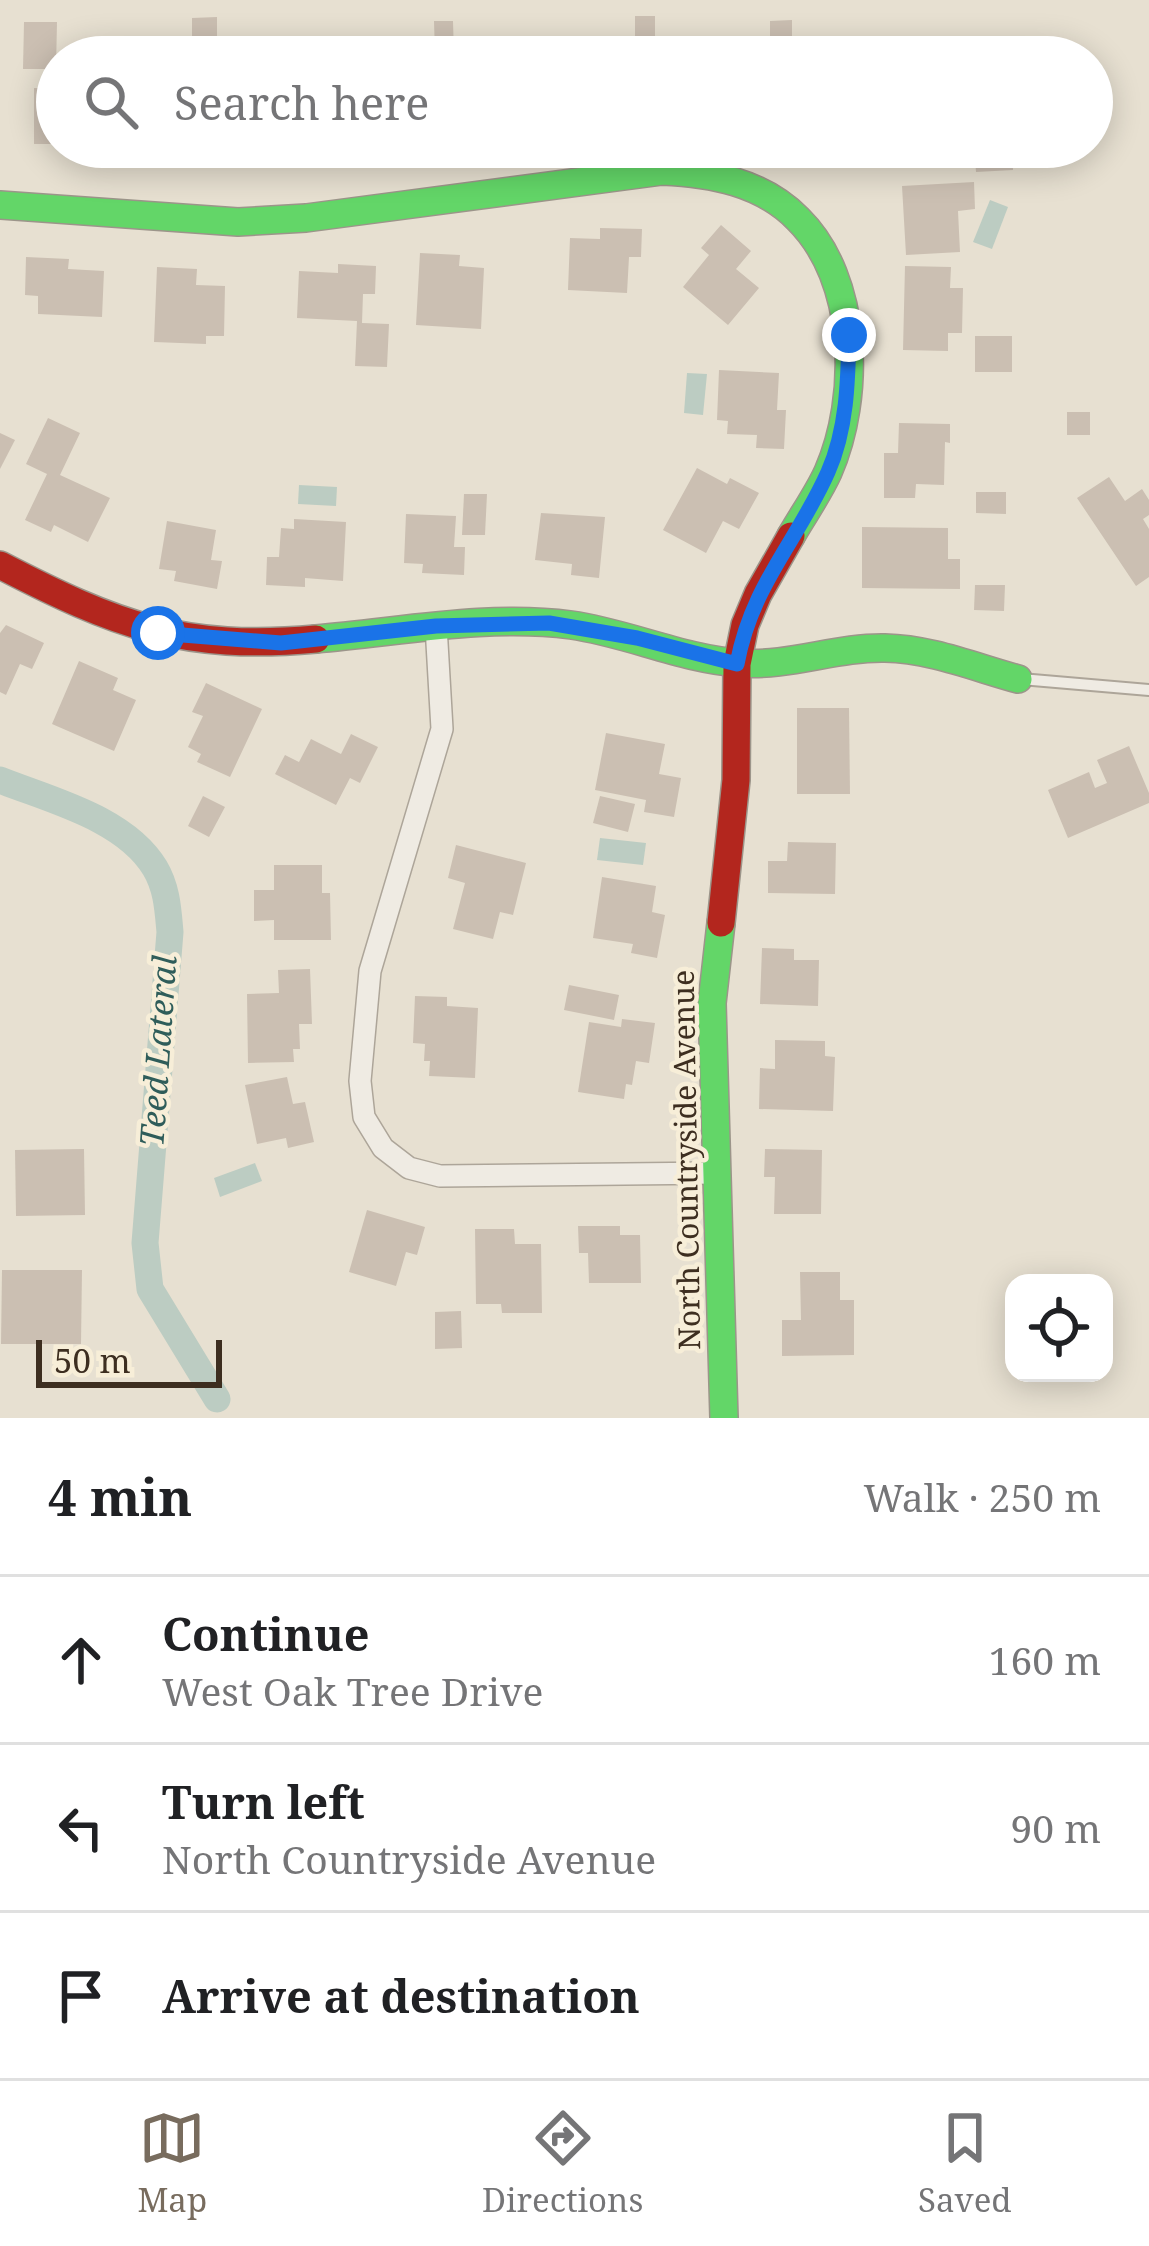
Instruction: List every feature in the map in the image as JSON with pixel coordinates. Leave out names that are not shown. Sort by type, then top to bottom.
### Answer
[{"type":"street","name":"North Countryside Avenue","points":[[0,206],[238,222],[306,218],[662,171],[708,173],[756,190],[799,219],[837,278],[849,335],[847,404],[829,470],[758,594],[737,664],[736,780],[712,1003],[724,1418]]},
{"type":"street","points":[[0,565],[89,612],[158,633],[281,643],[436,626],[549,623],[637,638],[737,664],[884,648],[946,655],[1018,680]]},
{"type":"street","points":[[436,626],[442,729],[370,971],[360,1081],[364,1117],[383,1148],[409,1168],[440,1176],[718,1173]]},
{"type":"lane","points":[[1018,680],[1149,690]]},
{"type":"shaded area","points":[[990,200],[1008,207],[992,249],[973,242]]},
{"type":"shaded area","points":[[687,373],[707,374],[703,415],[684,413]]},
{"type":"shaded area","points":[[299,485],[337,487],[336,506],[298,504]]},
{"type":"shaded area","points":[[600,838],[646,843],[643,865],[597,860]]},
{"type":"shaded area","points":[[255,1163],[262,1181],[220,1197],[214,1178]]},
{"type":"building","points":[[635,16],[655,16],[655,36],[635,36]]},
{"type":"building","points":[[217,17],[217,36],[192,36],[192,18]]},
{"type":"building","points":[[792,20],[792,36],[770,36],[770,21]]},
{"type":"building","points":[[434,21],[453,21],[453,36],[434,36]]},
{"type":"building","points":[[24,22],[57,22],[57,36],[36,36],[36,69],[23,69]]},
{"type":"building","points":[[34,88],[36,144],[34,144]]},
{"type":"building","points":[[976,168],[1013,168],[1013,170],[976,172]]},
{"type":"building","points":[[974,182],[975,209],[958,211],[960,252],[906,255],[902,186]]},
{"type":"building","points":[[721,225],[751,251],[736,269],[759,288],[728,325],[683,287],[709,255],[701,248]]},
{"type":"building","points":[[600,228],[642,229],[641,257],[629,257],[627,293],[568,290],[570,238],[600,239]]},
{"type":"building","points":[[420,253],[460,255],[459,266],[484,268],[481,329],[416,325]]},
{"type":"building","points":[[26,257],[69,259],[68,269],[104,271],[102,317],[38,314],[38,296],[25,295]]},
{"type":"building","points":[[338,264],[376,266],[375,294],[363,294],[362,323],[389,324],[387,367],[355,366],[357,321],[297,318],[299,271],[338,273]]},
{"type":"building","points":[[905,266],[951,267],[950,288],[963,288],[962,333],[948,333],[948,351],[903,350]]},
{"type":"building","points":[[157,267],[197,269],[196,285],[225,286],[224,336],[206,336],[206,344],[154,342]]},
{"type":"building","points":[[975,336],[1012,336],[1012,372],[975,372]]},
{"type":"building","points":[[719,370],[779,373],[777,410],[786,410],[784,449],[756,448],[757,435],[727,434],[728,421],[717,420]]},
{"type":"building","points":[[1067,412],[1090,412],[1090,435],[1067,435]]},
{"type":"building","points":[[48,418],[80,433],[60,475],[110,498],[88,542],[54,525],[51,532],[25,520],[47,474],[26,464]]},
{"type":"building","points":[[899,423],[950,424],[944,485],[916,484],[915,498],[884,498],[884,453],[898,453]]},
{"type":"building","points":[[0,433],[15,440],[0,469]]},
{"type":"building","points":[[697,468],[727,484],[730,478],[759,493],[739,529],[723,521],[706,553],[663,530]]},
{"type":"building","points":[[1109,477],[1125,501],[1142,489],[1149,500],[1149,515],[1143,519],[1149,529],[1149,577],[1136,586],[1077,498]]},
{"type":"building","points":[[976,492],[1006,492],[1006,514],[976,513]]},
{"type":"building","points":[[464,494],[487,494],[485,535],[462,535]]},
{"type":"building","points":[[541,513],[605,517],[599,578],[571,575],[572,564],[535,560]]},
{"type":"building","points":[[406,514],[456,516],[454,547],[465,547],[464,575],[422,573],[423,564],[404,563]]},
{"type":"building","points":[[294,519],[346,522],[343,581],[305,578],[305,587],[266,585],[267,557],[279,557],[281,528],[294,529]]},
{"type":"building","points":[[167,521],[216,530],[211,560],[222,561],[217,589],[174,581],[176,571],[159,569]]},
{"type":"building","points":[[862,527],[948,528],[948,559],[960,559],[960,589],[862,588]]},
{"type":"building","points":[[975,585],[1005,585],[1004,611],[974,610]]},
{"type":"building","points":[[6,625],[44,643],[32,669],[20,664],[6,695],[0,692],[0,633]]},
{"type":"building","points":[[79,661],[118,678],[113,690],[136,700],[114,751],[52,724]]},
{"type":"building","points":[[206,683],[262,709],[230,777],[197,762],[201,754],[188,747],[203,716],[192,712]]},
{"type":"building","points":[[797,708],[849,708],[850,794],[797,794]]},
{"type":"building","points":[[606,733],[665,744],[659,774],[681,778],[674,817],[644,812],[646,800],[595,790]]},
{"type":"building","points":[[351,734],[378,747],[360,783],[350,778],[336,805],[275,774],[285,755],[299,762],[311,739],[341,754]]},
{"type":"building","points":[[1129,746],[1149,803],[1068,838],[1048,790],[1089,772],[1095,788],[1107,783],[1097,760]]},
{"type":"building","points":[[203,796],[225,807],[209,837],[188,826]]},
{"type":"building","points":[[600,796],[635,804],[628,832],[593,823]]},
{"type":"building","points":[[788,842],[836,843],[835,894],[768,893],[768,861],[787,861]]},
{"type":"building","points":[[456,845],[526,863],[513,915],[500,912],[493,939],[453,929],[465,883],[448,878]]},
{"type":"building","points":[[274,865],[322,865],[322,893],[330,893],[331,940],[274,940],[274,920],[254,921],[254,890],[274,890]]},
{"type":"building","points":[[602,877],[656,886],[652,912],[665,915],[657,958],[631,953],[633,944],[593,938]]},
{"type":"building","points":[[762,948],[794,949],[794,960],[819,960],[818,1006],[760,1004]]},
{"type":"building","points":[[310,969],[312,1024],[299,1024],[300,1049],[293,1049],[294,1062],[248,1063],[247,994],[279,993],[278,970]]},
{"type":"building","points":[[569,985],[619,995],[614,1020],[564,1010]]},
{"type":"building","points":[[415,996],[447,997],[447,1006],[478,1008],[475,1078],[429,1076],[425,1044],[413,1043]]},
{"type":"building","points":[[622,1019],[655,1023],[649,1063],[636,1061],[624,1099],[578,1092],[589,1022],[621,1027]]},
{"type":"building","points":[[775,1040],[825,1041],[825,1056],[835,1057],[833,1111],[759,1109],[760,1068],[775,1069]]},
{"type":"building","points":[[287,1077],[293,1104],[305,1102],[314,1142],[288,1148],[286,1138],[257,1144],[245,1085]]},
{"type":"building","points":[[84,1149],[85,1215],[16,1216],[15,1150]]},
{"type":"building","points":[[765,1149],[822,1150],[821,1214],[774,1214],[775,1177],[764,1177]]},
{"type":"building","points":[[367,1210],[425,1227],[417,1255],[406,1252],[396,1286],[349,1272]]},
{"type":"building","points":[[578,1226],[620,1226],[620,1235],[640,1235],[641,1283],[589,1283],[588,1253],[579,1253]]},
{"type":"building","points":[[475,1229],[514,1229],[515,1244],[541,1244],[542,1313],[502,1313],[501,1304],[476,1304]]},
{"type":"building","points":[[2,1270],[82,1270],[81,1344],[1,1344]]},
{"type":"building","points":[[800,1272],[840,1272],[840,1300],[854,1300],[854,1355],[782,1356],[782,1320],[801,1320]]},
{"type":"building","points":[[461,1311],[462,1348],[435,1349],[435,1312]]},
{"type":"waterway","name":"Teed Lateral","points":[[0,780],[106,823],[142,851],[162,883],[170,932],[145,1243],[150,1289],[217,1399]]},
{"type":"traffic: fast","points":[[0,205],[238,222],[306,218],[662,171],[717,177],[752,188],[784,206],[818,244],[833,273],[848,340],[849,375],[839,442],[824,480],[791,536]]},
{"type":"traffic: fast","points":[[316,639],[476,623],[539,622],[592,629],[718,661],[776,662],[849,650],[902,649],[1018,679]]},
{"type":"traffic: fast","points":[[721,923],[712,1003],[724,1418]]},
{"type":"traffic: jam","points":[[721,923],[736,780],[737,664],[758,594],[791,536]]},
{"type":"traffic: jam","points":[[0,565],[80,604],[152,629],[227,641],[316,639]]},
{"type":"route","points":[[158,633],[281,643],[436,626],[549,623],[637,638],[737,664],[758,594],[829,470],[847,404],[849,335]]}]
